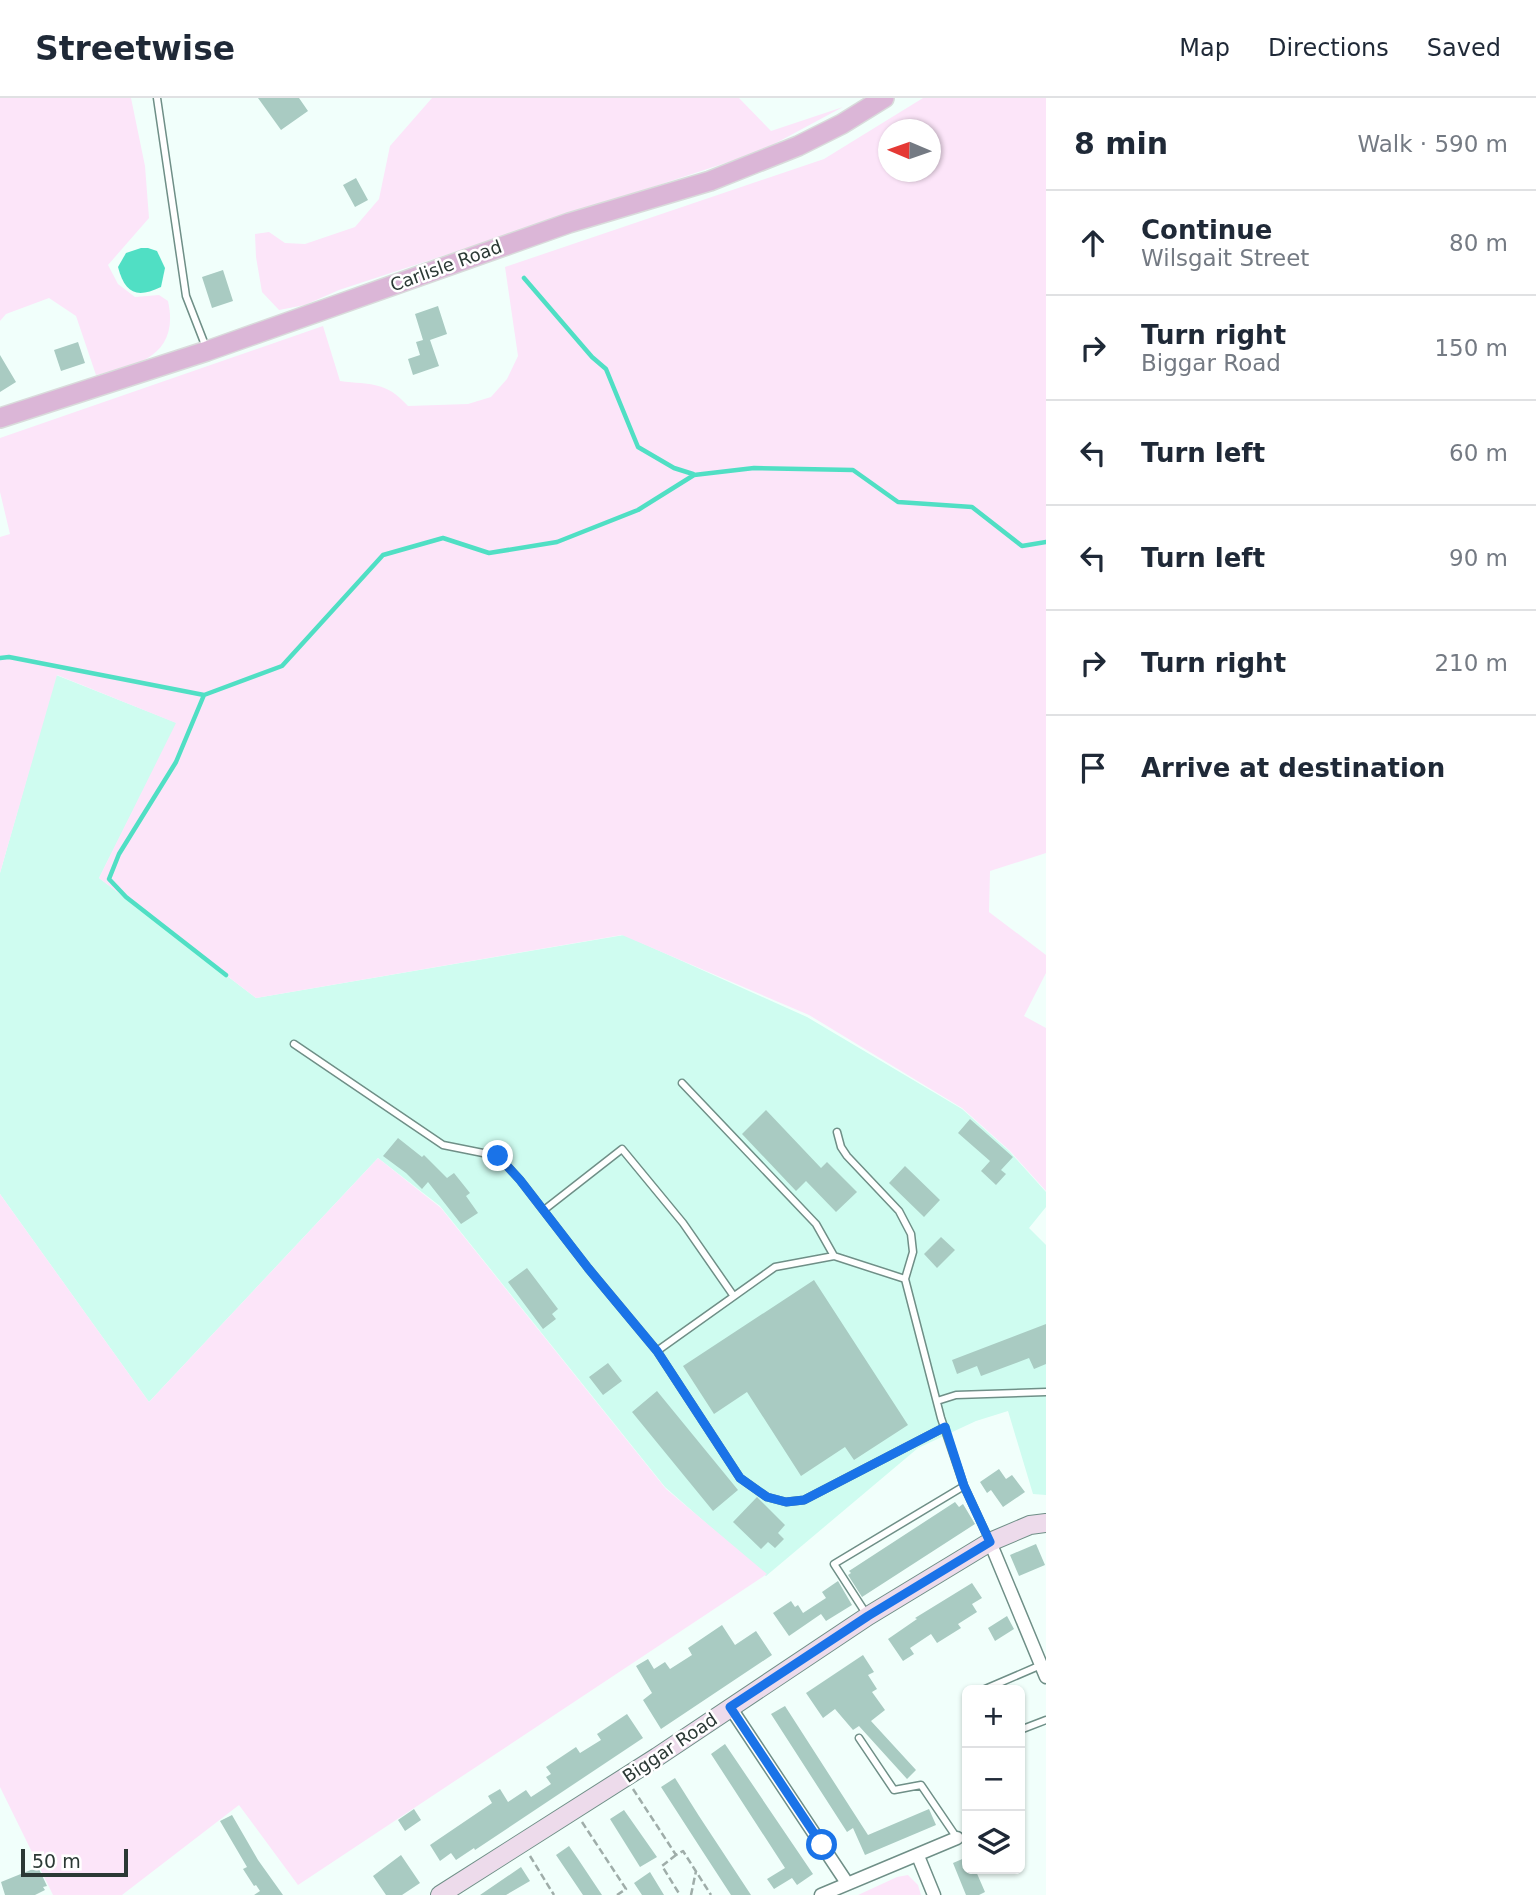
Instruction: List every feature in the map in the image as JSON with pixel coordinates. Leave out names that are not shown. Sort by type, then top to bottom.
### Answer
[{"type":"main road","name":"Carlisle Road","points":[[0,418],[207,352],[569,222],[710,181],[799,146],[884,98]]},
{"type":"street","name":"Biggar Road","points":[[440,1895],[626,1778],[868,1616],[990,1542],[1030,1525],[1046,1523]]},
{"type":"street","points":[[990,1542],[1043,1671]]},
{"type":"street","points":[[730,1707],[848,1883]]},
{"type":"street","points":[[821,1895],[957,1838]]},
{"type":"street","points":[[918,1856],[934,1895]]},
{"type":"lane","points":[[157,98],[186,296],[207,352]]},
{"type":"lane","points":[[294,1044],[443,1145],[498,1156],[657,1351],[740,1478],[767,1497],[786,1502],[804,1500],[945,1427]]},
{"type":"lane","points":[[682,1083],[816,1224],[834,1256]]},
{"type":"lane","points":[[837,1132],[847,1156],[899,1211],[911,1234],[913,1252],[905,1279],[937,1401],[964,1486],[990,1542]]},
{"type":"lane","points":[[544,1210],[622,1149],[683,1223],[733,1295]]},
{"type":"lane","points":[[657,1351],[775,1267],[834,1256],[905,1279]]},
{"type":"lane","points":[[937,1401],[956,1395],[1046,1392]]},
{"type":"lane","points":[[868,1616],[834,1564],[964,1486]]},
{"type":"lane","points":[[999,1685],[1043,1671]]},
{"type":"lane","points":[[1025,1728],[1046,1720]]},
{"type":"lane","points":[[859,1738],[894,1790],[921,1785],[957,1838]]},
{"type":"path","points":[[626,1778],[676,1855]]},
{"type":"path","points":[[575,1811],[626,1889],[617,1895]]},
{"type":"path","points":[[522,1844],[554,1895]]},
{"type":"path","points":[[680,1895],[662,1866],[683,1852],[711,1895]]},
{"type":"path","points":[[691,1895],[696,1871]]},
{"type":"shaded area","points":[[0,98],[131,98],[145,166],[149,218],[108,265],[118,284],[135,297],[159,295],[168,301],[170,319],[168,334],[162,346],[140,362],[96,375],[76,316],[49,298],[6,314],[0,321]]},
{"type":"shaded area","points":[[432,98],[739,98],[771,131],[843,107],[759,152],[339,290],[305,305],[279,310],[262,292],[255,234],[269,232],[285,243],[305,244],[355,227],[379,199],[390,146]]},
{"type":"shaded area","points":[[923,98],[1046,98],[1046,853],[990,871],[989,912],[1046,955],[1046,973],[1024,1016],[1046,1028],[1046,1191],[1010,1151],[962,1108],[809,1015],[622,935],[256,998],[99,878],[176,723],[57,675],[0,873],[0,537],[10,534],[0,492],[0,438],[323,326],[340,381],[385,388],[408,406],[468,404],[491,397],[507,379],[518,356],[505,267],[824,159],[878,126],[878,182],[941,182],[941,119],[889,119]]},
{"type":"shaded area","points":[[141,248],[157,251],[165,268],[161,287],[145,293],[128,288],[118,267],[126,253]]},
{"type":"shaded area","points":[[56,675],[177,723],[99,878],[256,998],[624,935],[807,1017],[962,1109],[1009,1151],[1046,1192],[1046,1207],[1029,1228],[1046,1245],[1046,1495],[1033,1494],[1008,1411],[976,1421],[918,1448],[766,1576],[665,1487],[440,1206],[378,1158],[149,1402],[0,1194],[0,873]]},
{"type":"shaded area","points":[[378,1158],[441,1208],[666,1489],[767,1574],[298,1885],[239,1805],[122,1895],[53,1895],[0,1787],[0,1194],[149,1402]]},
{"type":"shaded area","points":[[908,1875],[918,1885],[921,1895],[858,1895],[897,1877]]},
{"type":"building","points":[[258,98],[299,98],[308,111],[281,130]]},
{"type":"building","points":[[356,178],[368,200],[355,207],[343,185]]},
{"type":"building","points":[[223,270],[233,301],[212,308],[202,277]]},
{"type":"building","points":[[438,306],[447,334],[430,340],[439,366],[413,375],[408,359],[420,355],[416,342],[423,340],[415,314]]},
{"type":"building","points":[[78,342],[85,363],[61,371],[54,350]]},
{"type":"building","points":[[0,355],[16,382],[0,392]]},
{"type":"building","points":[[766,1110],[821,1168],[827,1162],[857,1192],[836,1212],[806,1181],[796,1191],[742,1134]]},
{"type":"building","points":[[970,1119],[1013,1157],[1001,1170],[1006,1174],[996,1185],[981,1171],[990,1161],[958,1133]]},
{"type":"building","points":[[398,1138],[422,1157],[424,1155],[447,1178],[454,1173],[470,1193],[466,1196],[478,1213],[461,1224],[428,1182],[422,1189],[383,1156]]},
{"type":"building","points":[[905,1166],[940,1200],[924,1217],[889,1183]]},
{"type":"building","points":[[941,1237],[955,1250],[937,1268],[924,1254]]},
{"type":"building","points":[[527,1268],[558,1309],[552,1314],[556,1319],[543,1329],[508,1282]]},
{"type":"building","points":[[814,1280],[908,1425],[854,1460],[845,1447],[801,1476],[747,1392],[714,1414],[683,1366]]},
{"type":"building","points":[[1046,1324],[1046,1364],[1034,1369],[1029,1358],[981,1376],[977,1366],[957,1374],[952,1360]]},
{"type":"building","points":[[608,1363],[622,1381],[603,1395],[589,1377]]},
{"type":"building","points":[[657,1391],[738,1490],[713,1511],[632,1412]]},
{"type":"building","points":[[999,1469],[1006,1479],[1012,1475],[1025,1492],[1003,1507],[991,1490],[987,1493],[980,1482]]},
{"type":"building","points":[[757,1497],[785,1525],[778,1533],[784,1539],[775,1548],[768,1542],[761,1549],[733,1522]]},
{"type":"building","points":[[955,1502],[959,1507],[963,1504],[975,1524],[862,1597],[848,1575],[851,1573],[849,1571]]},
{"type":"building","points":[[1036,1544],[1045,1565],[1019,1576],[1010,1555]]},
{"type":"building","points":[[838,1581],[852,1605],[826,1621],[821,1614],[789,1636],[773,1613],[791,1601],[795,1607],[798,1605],[803,1613],[826,1598],[822,1592]]},
{"type":"building","points":[[972,1583],[982,1598],[972,1604],[977,1612],[958,1624],[961,1628],[937,1643],[931,1634],[910,1648],[914,1654],[903,1661],[888,1639],[917,1619],[915,1618]]},
{"type":"building","points":[[1007,1616],[1014,1629],[995,1641],[988,1628]]},
{"type":"building","points":[[722,1625],[735,1645],[756,1631],[772,1655],[661,1729],[643,1700],[652,1693],[636,1666],[648,1659],[654,1669],[665,1662],[670,1669],[692,1655],[688,1648]]},
{"type":"building","points":[[863,1655],[874,1672],[868,1675],[877,1689],[872,1692],[885,1710],[871,1721],[916,1770],[907,1779],[859,1726],[853,1730],[835,1709],[823,1718],[806,1693]]},
{"type":"building","points":[[785,1706],[868,1835],[929,1809],[936,1825],[865,1855],[853,1828],[847,1832],[771,1714]]},
{"type":"building","points":[[627,1714],[643,1738],[475,1850],[474,1848],[456,1860],[451,1853],[440,1861],[430,1845],[492,1803],[488,1796],[500,1789],[508,1802],[526,1790],[531,1797],[551,1784],[546,1777],[551,1774],[546,1767],[576,1747],[580,1753],[601,1740],[597,1734]]},
{"type":"building","points":[[725,1744],[813,1874],[797,1885],[792,1878],[774,1889],[767,1879],[785,1868],[711,1754]]},
{"type":"building","points":[[675,1778],[751,1895],[731,1895],[703,1852],[661,1787]]},
{"type":"building","points":[[414,1809],[421,1820],[405,1831],[398,1820]]},
{"type":"building","points":[[624,1810],[657,1857],[640,1867],[610,1819]]},
{"type":"building","points":[[232,1815],[258,1860],[283,1895],[254,1895],[260,1891],[243,1869],[247,1867],[220,1821]]},
{"type":"building","points":[[569,1846],[602,1895],[583,1895],[556,1855]]},
{"type":"building","points":[[401,1855],[420,1883],[402,1895],[386,1895],[373,1876]]},
{"type":"building","points":[[962,1859],[962,1874],[977,1874],[985,1892],[966,1895],[953,1863]]},
{"type":"building","points":[[38,1867],[47,1886],[43,1887],[45,1890],[35,1895],[5,1895],[1,1882]]},
{"type":"building","points":[[521,1867],[530,1881],[506,1895],[480,1895]]},
{"type":"building","points":[[650,1872],[664,1895],[642,1895],[634,1883]]},
{"type":"waterway","points":[[524,278],[592,357],[606,369],[638,447],[674,468],[693,474]]},
{"type":"waterway","points":[[0,658],[9,657],[204,695],[282,666],[383,555],[443,538],[489,553],[557,542],[638,510],[694,475],[754,468],[853,470],[898,502],[972,507],[1022,546],[1046,542]]},
{"type":"waterway","points":[[204,695],[176,762],[119,854],[109,879],[126,897],[226,975]]},
{"type":"route","points":[[498,1156],[657,1351],[740,1478],[767,1497],[786,1502],[804,1500],[945,1427],[964,1486],[990,1542],[868,1616],[730,1707],[822,1845]]}]
